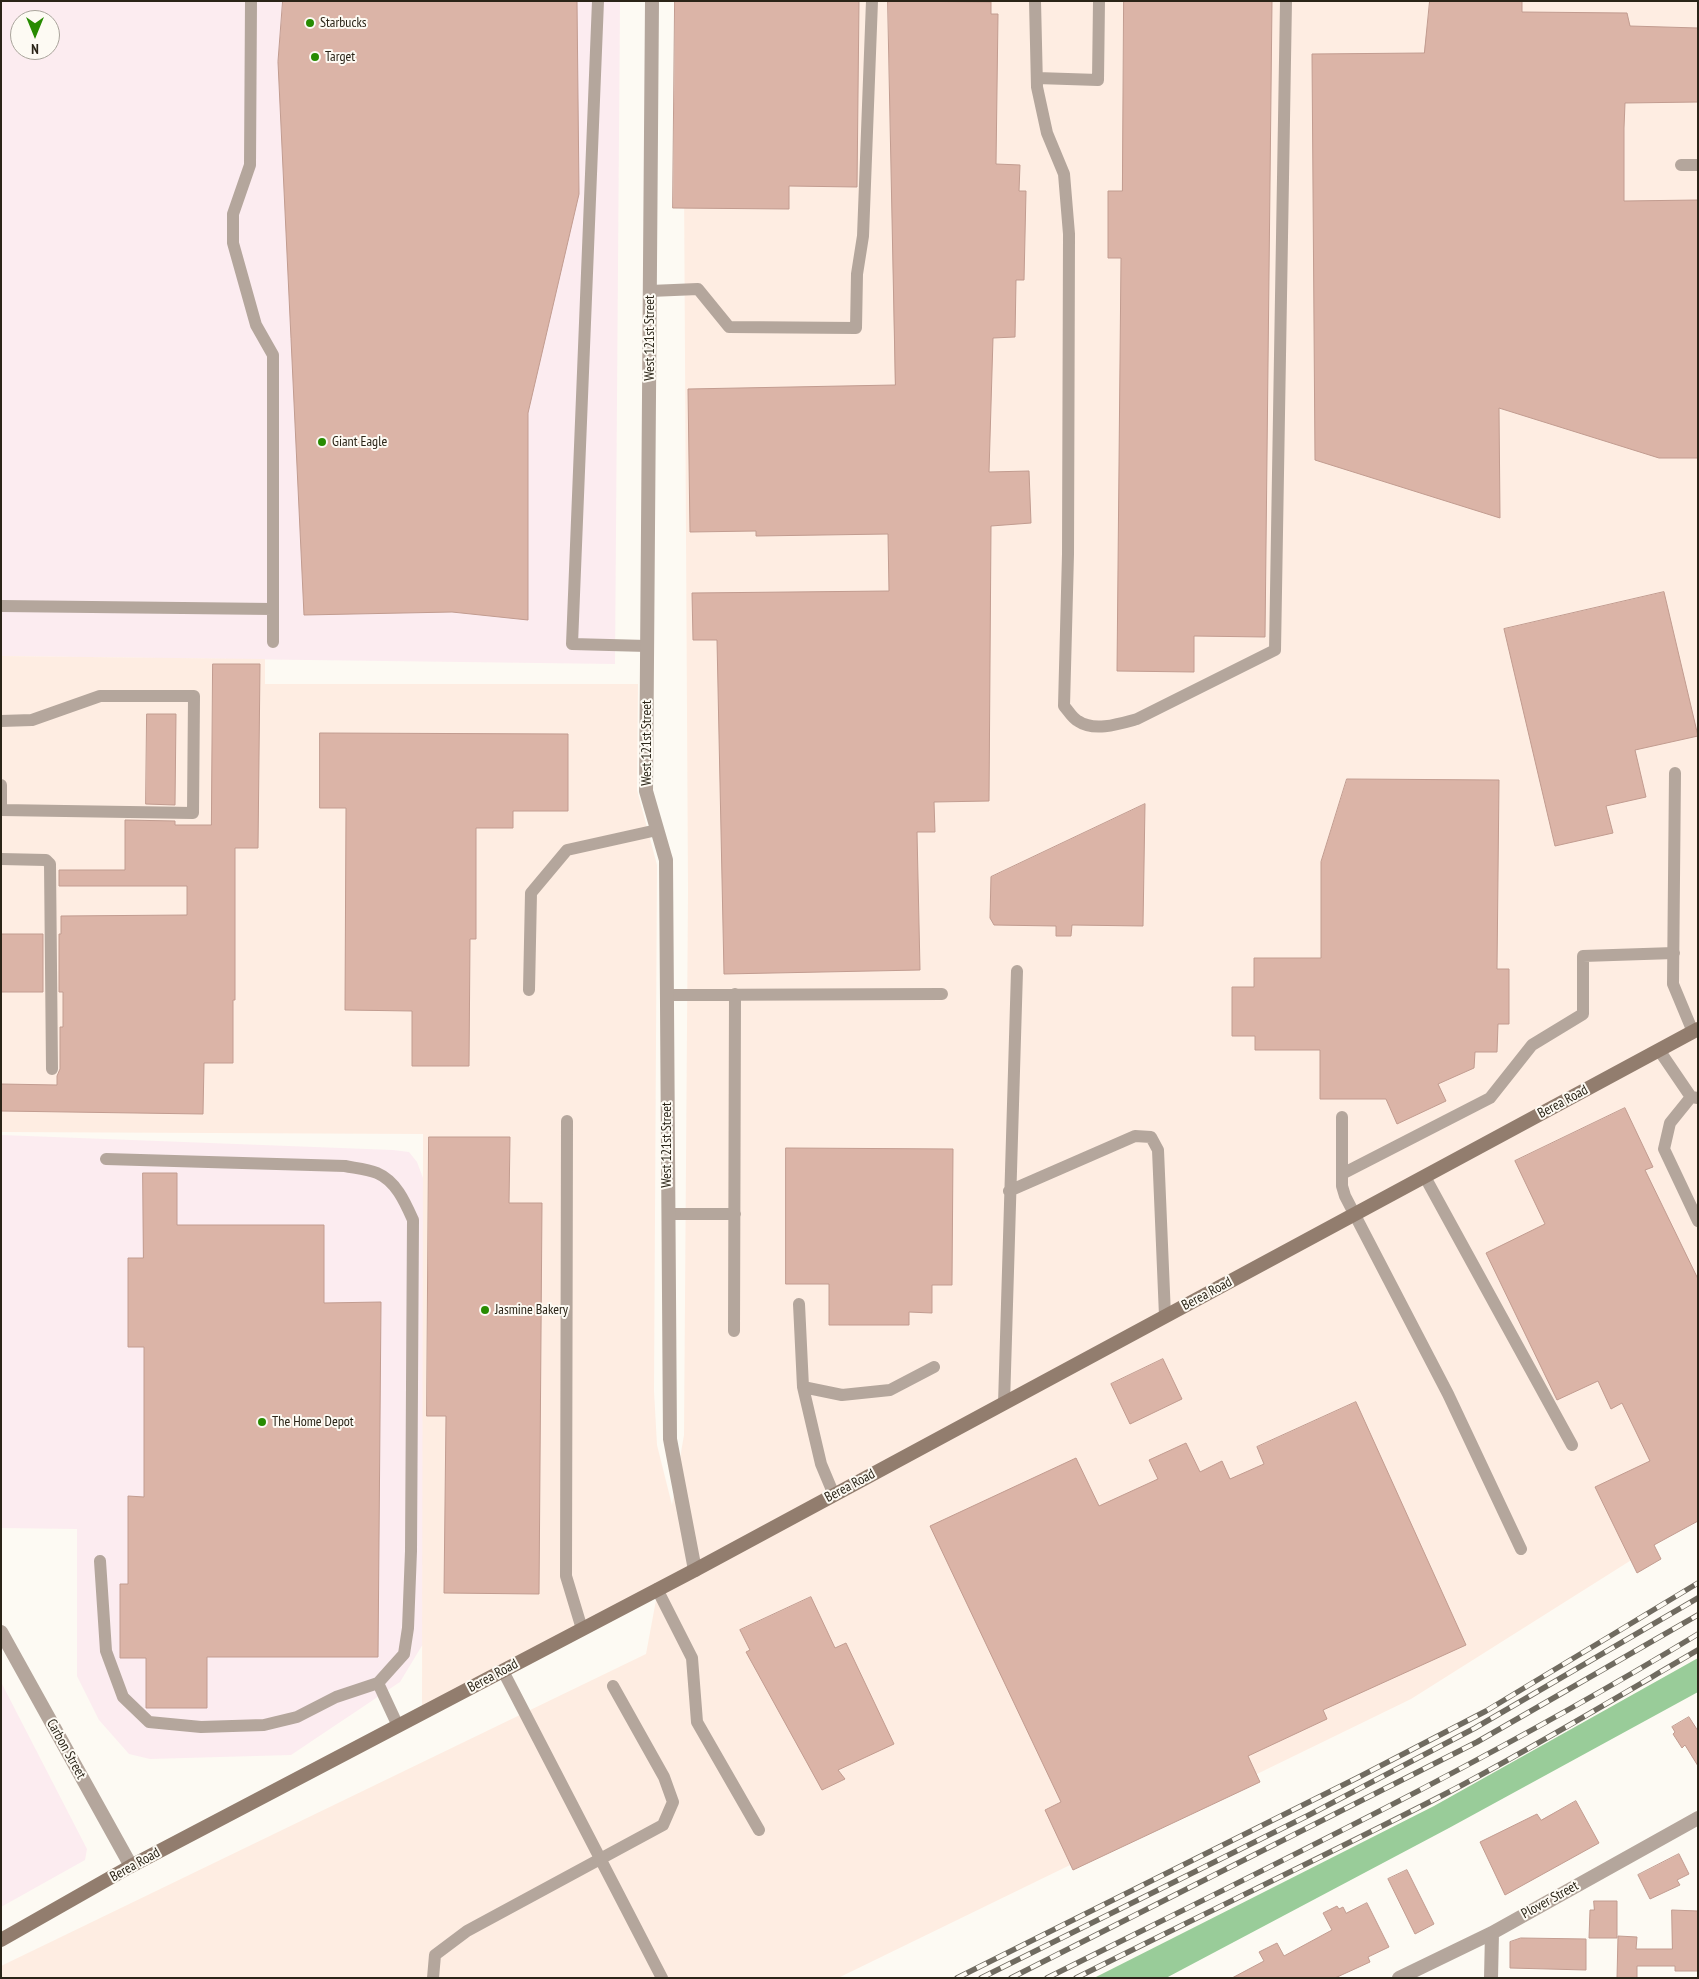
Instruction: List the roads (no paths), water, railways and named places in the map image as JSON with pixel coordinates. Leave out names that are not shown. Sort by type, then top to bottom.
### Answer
[{"type":"main road","name":"Berea Road","points":[[1,1940],[131,1866],[695,1570],[1695,1031]]},
{"type":"street","name":"West 121st Street","points":[[652,1],[646,791],[666,860],[670,1439],[695,1570]]},
{"type":"street","name":"Carbon Street","points":[[1,1632],[131,1866]]},
{"type":"street","name":"Plover Street","points":[[1399,1978],[1492,1933],[1698,1818]]},
{"type":"street","points":[[1491,1978],[1492,1933]]},
{"type":"lane","points":[[251,1],[250,165],[233,214],[233,243],[256,325],[273,355],[273,642]]},
{"type":"lane","points":[[598,1],[572,644],[647,646]]},
{"type":"lane","points":[[650,291],[698,289],[729,326],[856,328],[857,274],[863,236],[872,1]]},
{"type":"lane","points":[[1035,1],[1037,78],[1041,112],[1064,174],[1069,234],[1068,544],[1064,706],[1078,721],[1094,726],[1115,726],[1137,720],[1275,650],[1286,1]]},
{"type":"lane","points":[[1037,78],[1098,80],[1099,1]]},
{"type":"lane","points":[[1681,165],[1698,165]]},
{"type":"lane","points":[[1,606],[273,609]]},
{"type":"lane","points":[[1,721],[32,720],[100,696],[194,696],[193,813],[1,810],[1,785]]},
{"type":"lane","points":[[1676,773],[1674,984],[1695,1031]]},
{"type":"lane","points":[[530,990],[531,893],[567,850],[657,830]]},
{"type":"lane","points":[[1,859],[46,860],[50,864],[52,1069]]},
{"type":"lane","points":[[1342,1174],[1490,1098],[1532,1045],[1583,1014],[1583,956],[1674,953]]},
{"type":"lane","points":[[1004,1404],[1017,971]]},
{"type":"lane","points":[[734,1331],[735,994]]},
{"type":"lane","points":[[667,995],[942,994]]},
{"type":"lane","points":[[1659,1050],[1694,1097],[1670,1124],[1664,1149],[1698,1221]]},
{"type":"lane","points":[[1342,1118],[1344,1196],[1448,1394],[1521,1549]]},
{"type":"lane","points":[[567,1121],[566,1576],[582,1629]]},
{"type":"lane","points":[[1009,1191],[1135,1136],[1151,1137],[1158,1150],[1165,1316]]},
{"type":"lane","points":[[100,1562],[106,1651],[123,1697],[148,1722],[201,1727],[264,1725],[297,1717],[336,1697],[378,1683],[404,1654],[408,1628],[411,1541],[413,1220],[404,1199],[395,1188],[377,1173],[345,1166],[106,1159]]},
{"type":"lane","points":[[1425,1176],[1572,1445]]},
{"type":"lane","points":[[668,1214],[735,1214]]},
{"type":"lane","points":[[799,1304],[803,1386],[821,1464],[834,1495]]},
{"type":"lane","points":[[803,1386],[842,1395],[890,1390],[934,1368]]},
{"type":"lane","points":[[657,1590],[692,1658],[697,1722],[759,1830]]},
{"type":"lane","points":[[503,1671],[662,1978]]},
{"type":"lane","points":[[378,1683],[398,1726]]},
{"type":"lane","points":[[433,1978],[434,1955],[467,1931],[662,1825],[673,1802],[664,1777],[612,1686]]},
{"type":"railway","points":[[957,1978],[1357,1778],[1486,1711],[1698,1583]]},
{"type":"railway","points":[[981,1978],[1309,1815],[1475,1728],[1698,1598]]},
{"type":"railway","points":[[1011,1978],[1477,1742],[1698,1615]]},
{"type":"railway","points":[[1047,1978],[1294,1855],[1458,1770],[1619,1681],[1698,1634]]},
{"type":"railway","points":[[1076,1978],[1445,1794],[1541,1742],[1698,1650]]},
{"type":"place","name":"Starbucks","points":[[310,23]]},
{"type":"place","name":"Target","points":[[315,57]]},
{"type":"place","name":"Giant Eagle","points":[[322,442]]},
{"type":"place","name":"Jasmine Bakery","points":[[485,1310]]},
{"type":"place","name":"The Home Depot","points":[[262,1422]]}]
